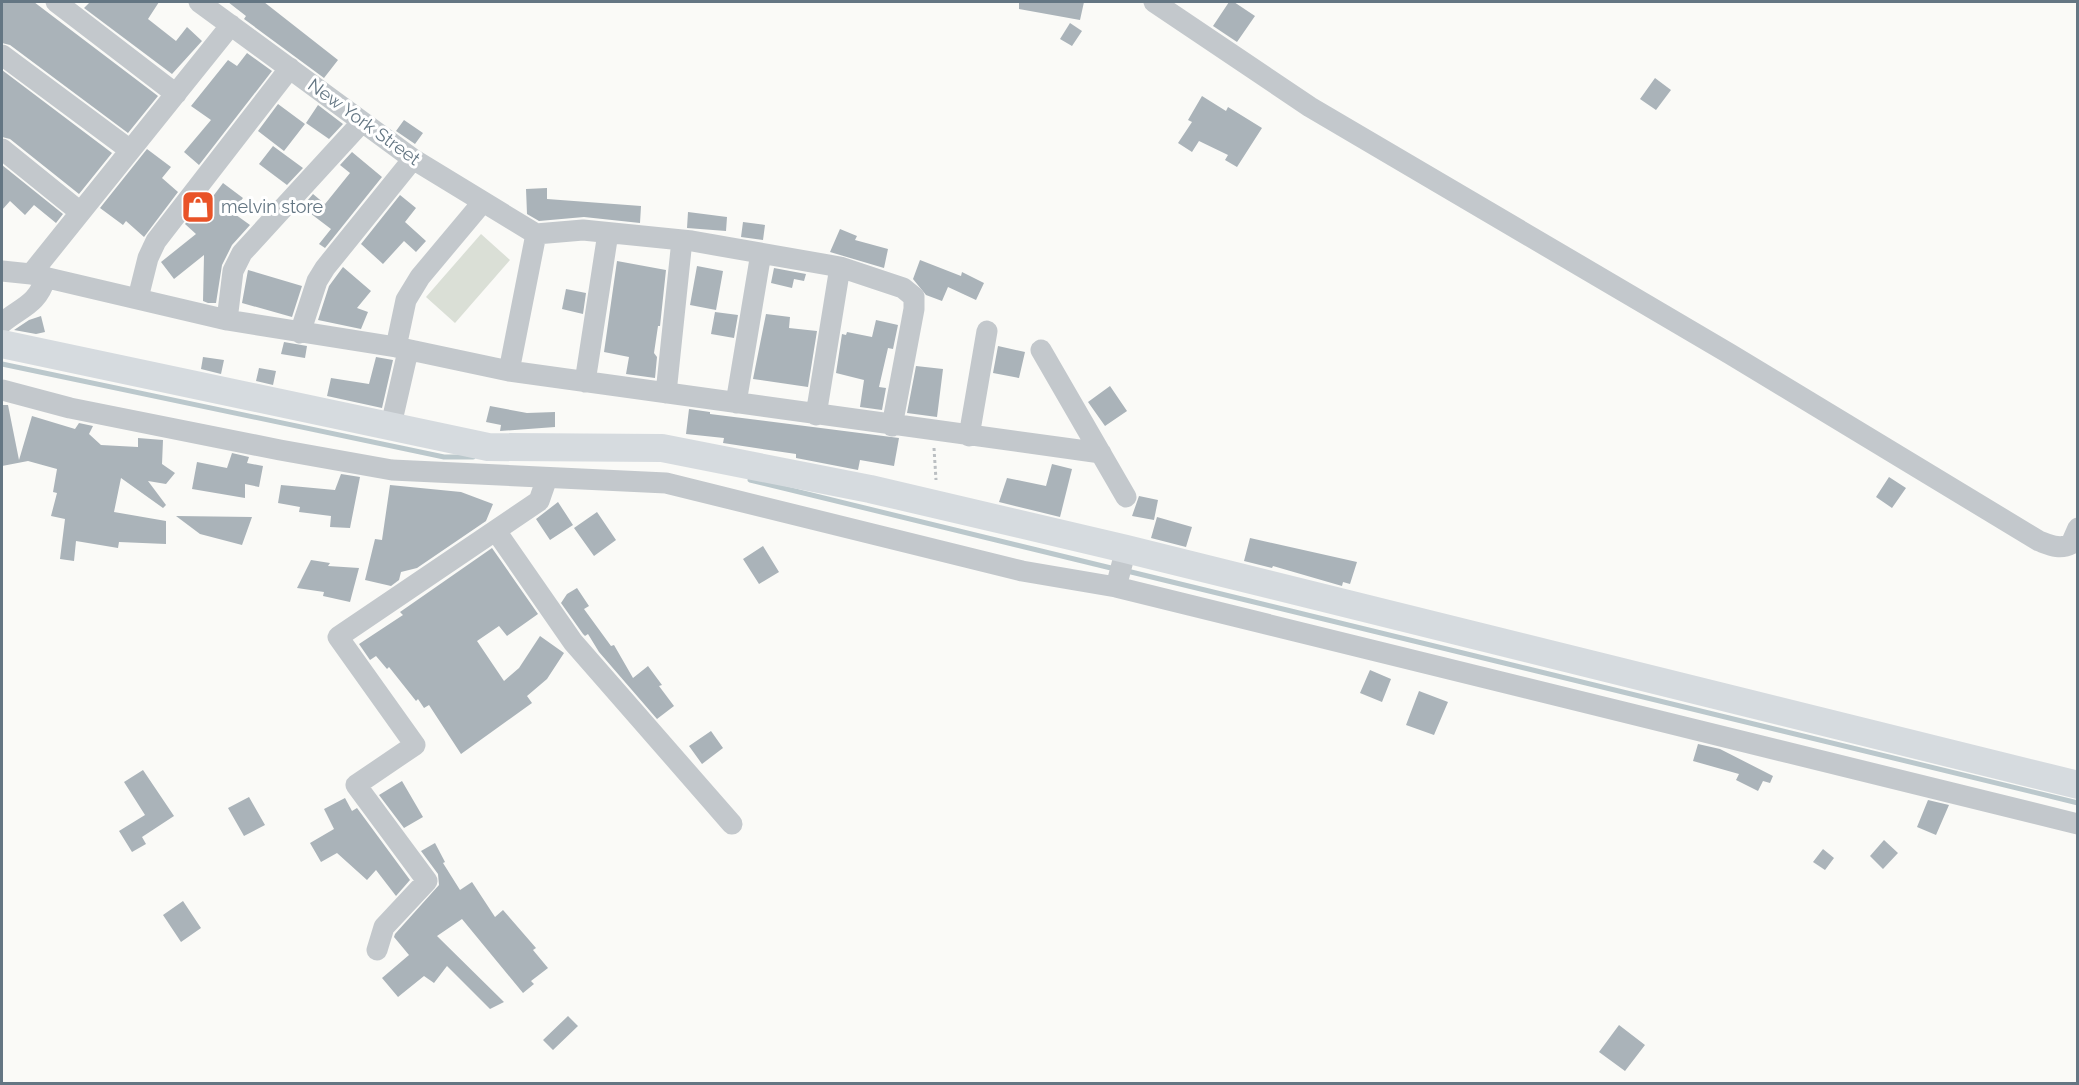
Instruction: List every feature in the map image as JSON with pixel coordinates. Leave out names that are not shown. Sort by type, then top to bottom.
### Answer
[{"type":"street","points":[[56,2],[176,94]]},
{"type":"street","name":"New York Street","points":[[199,2],[413,159],[536,234]]},
{"type":"street","points":[[1154,2],[1310,107],[1730,354],[2039,541],[2057,548],[2066,547],[2071,544],[2078,528]]},
{"type":"street","points":[[5,318],[40,295],[38,275],[80,212],[231,25]]},
{"type":"street","points":[[2,55],[130,150]]},
{"type":"street","points":[[138,298],[148,258],[156,241],[290,68]]},
{"type":"street","points":[[227,320],[233,271],[242,253],[362,123]]},
{"type":"street","points":[[2,148],[80,212]]},
{"type":"street","points":[[300,333],[317,281],[325,268],[413,159]]},
{"type":"street","points":[[391,425],[402,349],[406,300],[420,277],[482,203]]},
{"type":"street","points":[[508,371],[536,234],[583,231],[682,240],[840,267],[903,288],[914,297],[914,309],[892,426]]},
{"type":"street","points":[[585,382],[608,233]]},
{"type":"street","points":[[666,393],[682,240]]},
{"type":"street","points":[[736,404],[761,253]]},
{"type":"street","points":[[816,415],[840,267]]},
{"type":"street","points":[[2,271],[38,275],[227,320],[402,349],[508,371],[892,426],[1101,453]]},
{"type":"street","points":[[969,436],[987,331]]},
{"type":"street","points":[[2,344],[488,447],[662,448],[937,505],[1126,549],[2078,785]]},
{"type":"street","points":[[1041,350],[1126,497]]},
{"type":"street","points":[[2,390],[70,408],[392,470],[666,483],[1022,571],[1116,587],[2078,824]]},
{"type":"street","points":[[377,950],[384,927],[427,880],[356,785],[415,745],[338,637],[539,501],[547,478]]},
{"type":"street","points":[[496,531],[573,642],[732,824]]},
{"type":"street","points":[[1116,587],[1126,549]]},
{"type":"path","points":[[933,431],[937,505]]},
{"type":"shaded area","points":[[481,234],[510,260],[455,323],[426,297]]},
{"type":"building","points":[[2,2],[34,2],[158,96],[128,133],[10,45],[2,43]]},
{"type":"building","points":[[90,2],[159,2],[148,19],[176,41],[187,27],[202,41],[172,74],[84,8]]},
{"type":"building","points":[[228,2],[264,2],[338,60],[324,78],[244,19],[246,16]]},
{"type":"building","points":[[1019,2],[1084,2],[1080,20],[1019,9]]},
{"type":"building","points":[[1229,2],[1234,2],[1255,16],[1237,42],[1213,26]]},
{"type":"building","points":[[1070,23],[1082,31],[1072,46],[1060,39]]},
{"type":"building","points":[[247,53],[272,71],[199,165],[184,152],[211,120],[191,106],[228,60],[237,66]]},
{"type":"building","points":[[2,70],[112,153],[79,194],[10,139],[2,137]]},
{"type":"building","points":[[1655,78],[1671,90],[1656,110],[1640,99]]},
{"type":"building","points":[[1202,96],[1226,111],[1228,107],[1262,128],[1237,167],[1225,160],[1228,155],[1199,141],[1192,152],[1178,143],[1192,122],[1188,120]]},
{"type":"building","points":[[278,104],[305,124],[284,151],[258,131]]},
{"type":"building","points":[[318,105],[343,124],[329,139],[306,123]]},
{"type":"building","points":[[404,120],[423,133],[415,144],[396,131]]},
{"type":"building","points":[[273,146],[303,168],[287,185],[259,164]]},
{"type":"building","points":[[147,149],[171,167],[162,178],[178,192],[144,237],[126,221],[123,225],[100,208]]},
{"type":"building","points":[[352,152],[382,177],[325,248],[319,244],[331,229],[302,207],[313,194],[325,204],[350,173],[340,165]]},
{"type":"building","points":[[2,165],[63,214],[56,223],[34,205],[25,215],[10,201],[2,210]]},
{"type":"building","points":[[223,183],[243,198],[232,212],[250,225],[232,245],[222,265],[216,303],[208,303],[203,301],[204,255],[174,279],[161,262],[196,234],[185,224],[198,208],[202,211]]},
{"type":"building","points":[[547,188],[547,199],[641,206],[640,223],[584,217],[539,221],[527,214],[526,189]]},
{"type":"building","points":[[400,195],[416,208],[405,222],[426,241],[416,252],[404,241],[383,264],[361,244]]},
{"type":"building","points":[[688,212],[727,217],[726,231],[687,228]]},
{"type":"building","points":[[743,222],[765,225],[763,240],[741,237]]},
{"type":"building","points":[[840,229],[857,236],[855,240],[888,249],[884,268],[830,252]]},
{"type":"building","points":[[920,260],[961,276],[962,272],[984,283],[976,300],[948,287],[942,301],[926,295],[913,279]]},
{"type":"building","points":[[617,261],[666,270],[660,326],[658,326],[654,353],[657,357],[655,378],[626,374],[629,357],[604,352]]},
{"type":"building","points":[[697,266],[723,271],[716,310],[690,305]]},
{"type":"building","points":[[343,267],[371,291],[357,308],[368,312],[361,329],[318,320],[329,286]]},
{"type":"building","points":[[774,268],[806,274],[804,281],[794,279],[792,288],[771,283]]},
{"type":"building","points":[[248,270],[302,286],[292,317],[242,303]]},
{"type":"building","points":[[566,289],[586,293],[583,314],[562,309]]},
{"type":"building","points":[[715,312],[738,315],[734,338],[711,334]]},
{"type":"building","points":[[766,314],[790,317],[789,328],[817,331],[808,387],[753,379]]},
{"type":"building","points":[[41,316],[45,332],[36,334],[14,330],[29,320]]},
{"type":"building","points":[[876,320],[898,325],[893,349],[888,348],[879,387],[886,388],[882,410],[860,407],[864,380],[836,373],[842,334],[846,335],[847,332],[872,337]]},
{"type":"building","points":[[284,342],[307,346],[305,358],[281,354]]},
{"type":"building","points":[[998,346],[1025,352],[1019,378],[993,373]]},
{"type":"building","points":[[203,357],[224,360],[221,374],[201,369]]},
{"type":"building","points":[[376,357],[393,360],[382,408],[327,396],[331,378],[369,384]]},
{"type":"building","points":[[916,366],[943,369],[937,417],[907,413]]},
{"type":"building","points":[[259,368],[276,371],[273,385],[256,381]]},
{"type":"building","points":[[1110,386],[1127,411],[1105,426],[1088,402]]},
{"type":"building","points":[[2,405],[8,405],[19,460],[32,416],[75,429],[79,423],[93,426],[89,434],[101,445],[138,447],[138,438],[163,440],[162,464],[175,473],[166,484],[148,481],[166,505],[163,508],[121,478],[114,512],[166,521],[166,544],[119,542],[118,548],[76,541],[74,561],[60,559],[65,519],[51,516],[57,493],[53,492],[57,469],[28,461],[2,466]]},
{"type":"building","points":[[490,406],[527,413],[555,412],[555,427],[500,431],[501,425],[486,422]]},
{"type":"building","points":[[689,409],[710,412],[710,414],[899,438],[894,466],[860,460],[858,470],[796,458],[796,454],[723,443],[724,438],[686,434]]},
{"type":"building","points":[[232,453],[249,457],[247,463],[263,466],[259,487],[245,484],[245,498],[192,489],[197,462],[227,468]]},
{"type":"building","points":[[1052,464],[1072,469],[1060,517],[999,502],[1007,478],[1046,486]]},
{"type":"building","points":[[341,474],[360,477],[350,528],[330,527],[331,516],[299,512],[300,507],[278,503],[281,485],[335,490]]},
{"type":"building","points":[[1889,477],[1906,488],[1892,508],[1876,497]]},
{"type":"building","points":[[390,485],[461,492],[493,504],[486,521],[417,568],[401,572],[399,580],[391,586],[365,580],[375,539],[382,540]]},
{"type":"building","points":[[1139,496],[1158,500],[1154,520],[1132,516]]},
{"type":"building","points":[[558,502],[573,525],[550,540],[536,519]]},
{"type":"building","points":[[597,512],[616,540],[594,556],[574,528]]},
{"type":"building","points":[[176,516],[252,517],[242,545],[200,534]]},
{"type":"building","points":[[1157,517],[1192,527],[1186,547],[1151,538]]},
{"type":"building","points":[[1250,538],[1357,562],[1350,584],[1343,582],[1342,586],[1273,566],[1272,568],[1244,561]]},
{"type":"building","points":[[763,546],[779,572],[759,584],[743,559]]},
{"type":"building","points":[[492,548],[538,614],[507,636],[499,626],[477,641],[504,681],[519,668],[540,636],[564,653],[547,679],[527,696],[532,703],[461,754],[429,705],[424,708],[389,667],[387,669],[376,656],[370,660],[359,644],[403,615],[400,612]]},
{"type":"building","points":[[311,560],[330,563],[328,566],[359,568],[350,602],[323,596],[324,592],[297,588]]},
{"type":"building","points":[[577,588],[589,606],[584,609],[611,646],[614,645],[633,678],[648,666],[662,685],[659,686],[674,706],[657,719],[599,652],[588,634],[585,636],[583,634],[561,603],[567,594]]},
{"type":"building","points":[[1370,670],[1391,679],[1382,702],[1360,693]]},
{"type":"building","points":[[1419,691],[1448,702],[1434,735],[1406,725]]},
{"type":"building","points":[[711,731],[723,748],[702,764],[689,746]]},
{"type":"building","points":[[1698,744],[1720,749],[1773,776],[1770,783],[1763,781],[1758,791],[1736,780],[1739,774],[1693,761]]},
{"type":"building","points":[[143,770],[174,816],[142,837],[146,844],[132,852],[119,831],[145,815],[124,782]]},
{"type":"building","points":[[402,781],[423,817],[404,828],[379,795]]},
{"type":"building","points":[[249,797],[265,825],[244,836],[228,808]]},
{"type":"building","points":[[345,798],[352,811],[357,808],[410,880],[396,896],[376,870],[367,880],[337,853],[321,862],[310,843],[334,829],[324,809]]},
{"type":"building","points":[[1928,800],[1949,805],[1936,835],[1917,827]]},
{"type":"building","points":[[1884,840],[1898,853],[1883,869],[1870,856]]},
{"type":"building","points":[[435,843],[445,862],[443,863],[460,890],[472,882],[495,917],[503,910],[536,948],[533,950],[548,968],[531,981],[534,984],[523,993],[462,919],[437,936],[504,1002],[490,1009],[447,966],[434,983],[424,976],[398,997],[382,978],[409,955],[394,937],[395,934],[439,885],[438,874],[421,851]]},
{"type":"building","points":[[1823,849],[1834,858],[1825,870],[1813,862]]},
{"type":"building","points":[[183,901],[201,928],[181,942],[163,915]]},
{"type":"building","points":[[568,1016],[578,1026],[553,1050],[543,1040]]},
{"type":"building","points":[[1619,1025],[1645,1045],[1625,1071],[1599,1052]]},
{"type":"waterway","points":[[2,364],[444,457],[473,457]]},
{"type":"waterway","points":[[750,480],[1111,568]]},
{"type":"waterway","points":[[1127,571],[2078,803]]},
{"type":"place","name":"melvin store","points":[[198,207]]}]
